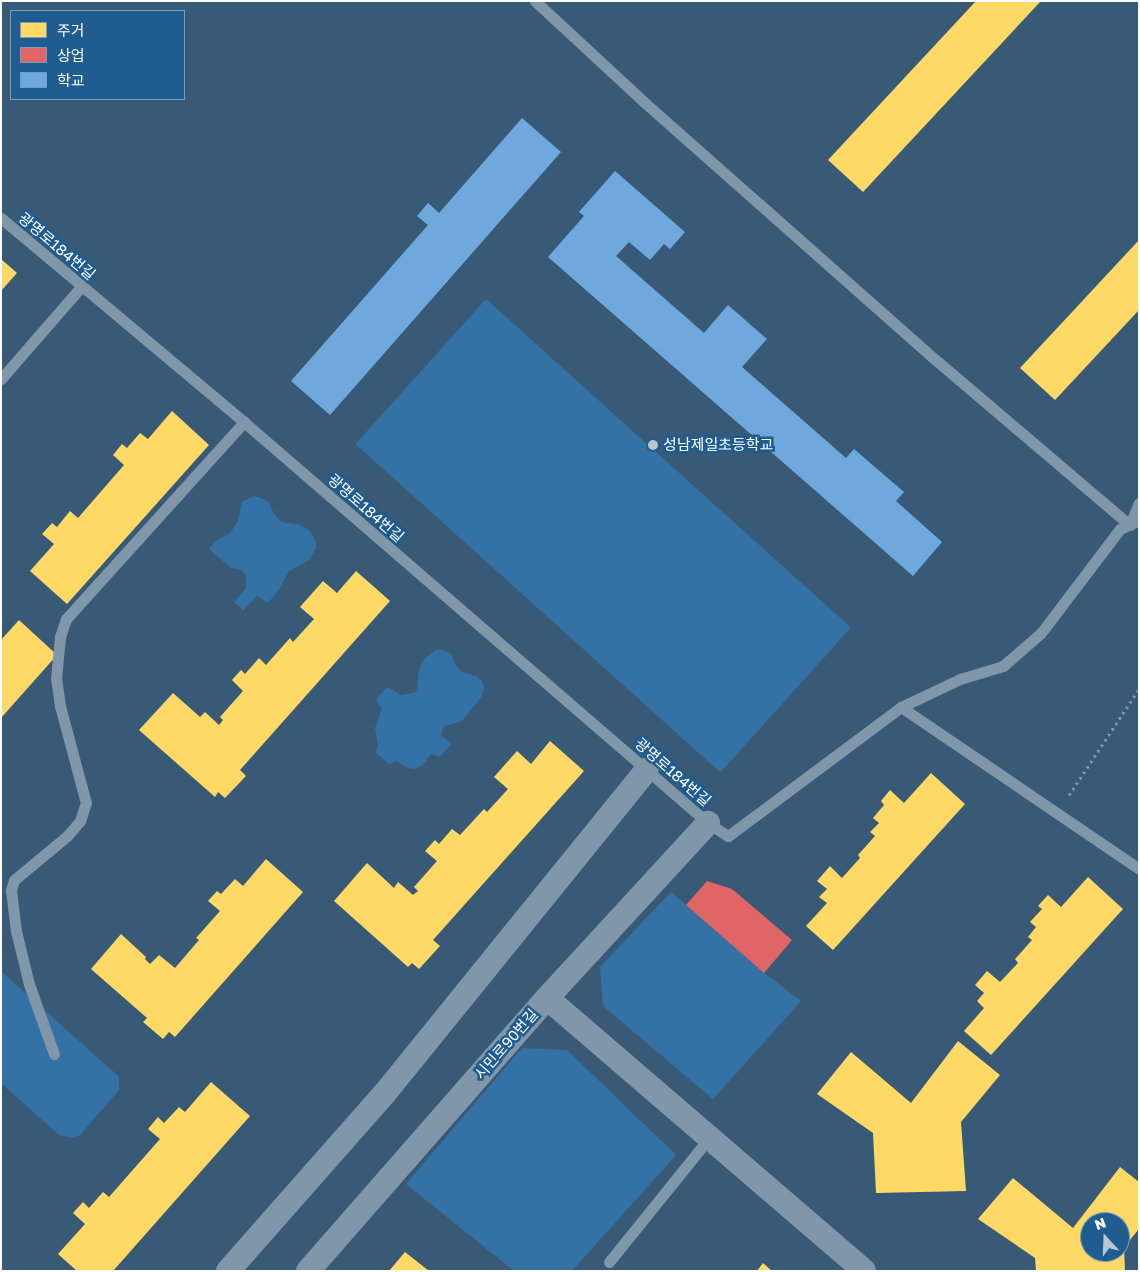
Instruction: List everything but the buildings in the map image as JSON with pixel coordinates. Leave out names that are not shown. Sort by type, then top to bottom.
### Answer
[{"type":"street","points":[[228,1271],[385,1093],[647,770]]},
{"type":"street","name":"시민로90번길","points":[[308,1271],[547,998],[708,823]]},
{"type":"street","points":[[547,998],[864,1271]]},
{"type":"lane","points":[[535,1],[651,109],[937,361],[1134,522]]},
{"type":"lane","name":"광명로184번길","points":[[1,218],[244,422],[708,823],[728,836],[901,707]]},
{"type":"lane","points":[[1,379],[81,287]]},
{"type":"lane","points":[[54,1054],[29,984],[16,931],[12,890],[14,880],[67,836],[80,821],[86,804],[60,706],[56,679],[60,637],[66,619],[244,422]]},
{"type":"lane","points":[[1139,504],[1134,522],[1120,529],[1041,633],[1003,666],[960,679],[901,707],[1139,869]]},
{"type":"lane","points":[[609,1262],[710,1138]]},
{"type":"path","points":[[1056,814],[1139,689]]},
{"type":"shaded area","points":[[486,299],[851,628],[720,772],[356,444]]},
{"type":"shaded area","points":[[254,496],[268,502],[274,514],[282,522],[300,525],[309,530],[315,539],[316,548],[309,560],[289,571],[280,588],[268,603],[257,596],[243,610],[234,602],[246,588],[246,575],[240,569],[231,568],[209,549],[216,541],[230,533],[237,523],[242,502]]},
{"type":"shaded area","points":[[438,649],[451,653],[456,666],[462,672],[476,676],[481,680],[484,687],[482,696],[462,721],[445,726],[442,730],[441,735],[451,744],[440,757],[431,754],[423,765],[414,769],[405,767],[397,761],[389,764],[376,753],[378,745],[375,728],[382,709],[376,700],[387,687],[401,695],[414,693],[417,690],[419,669],[425,658]]},
{"type":"shaded area","points":[[671,892],[764,973],[801,1001],[713,1099],[603,1006],[600,967]]},
{"type":"shaded area","points":[[1,971],[119,1077],[119,1090],[80,1135],[72,1138],[59,1135],[1,1083]]},
{"type":"shaded area","points":[[522,1048],[567,1050],[676,1155],[572,1271],[514,1271],[406,1184]]},
{"type":"place","name":"성남제일초등학교","points":[[653,445]]}]
